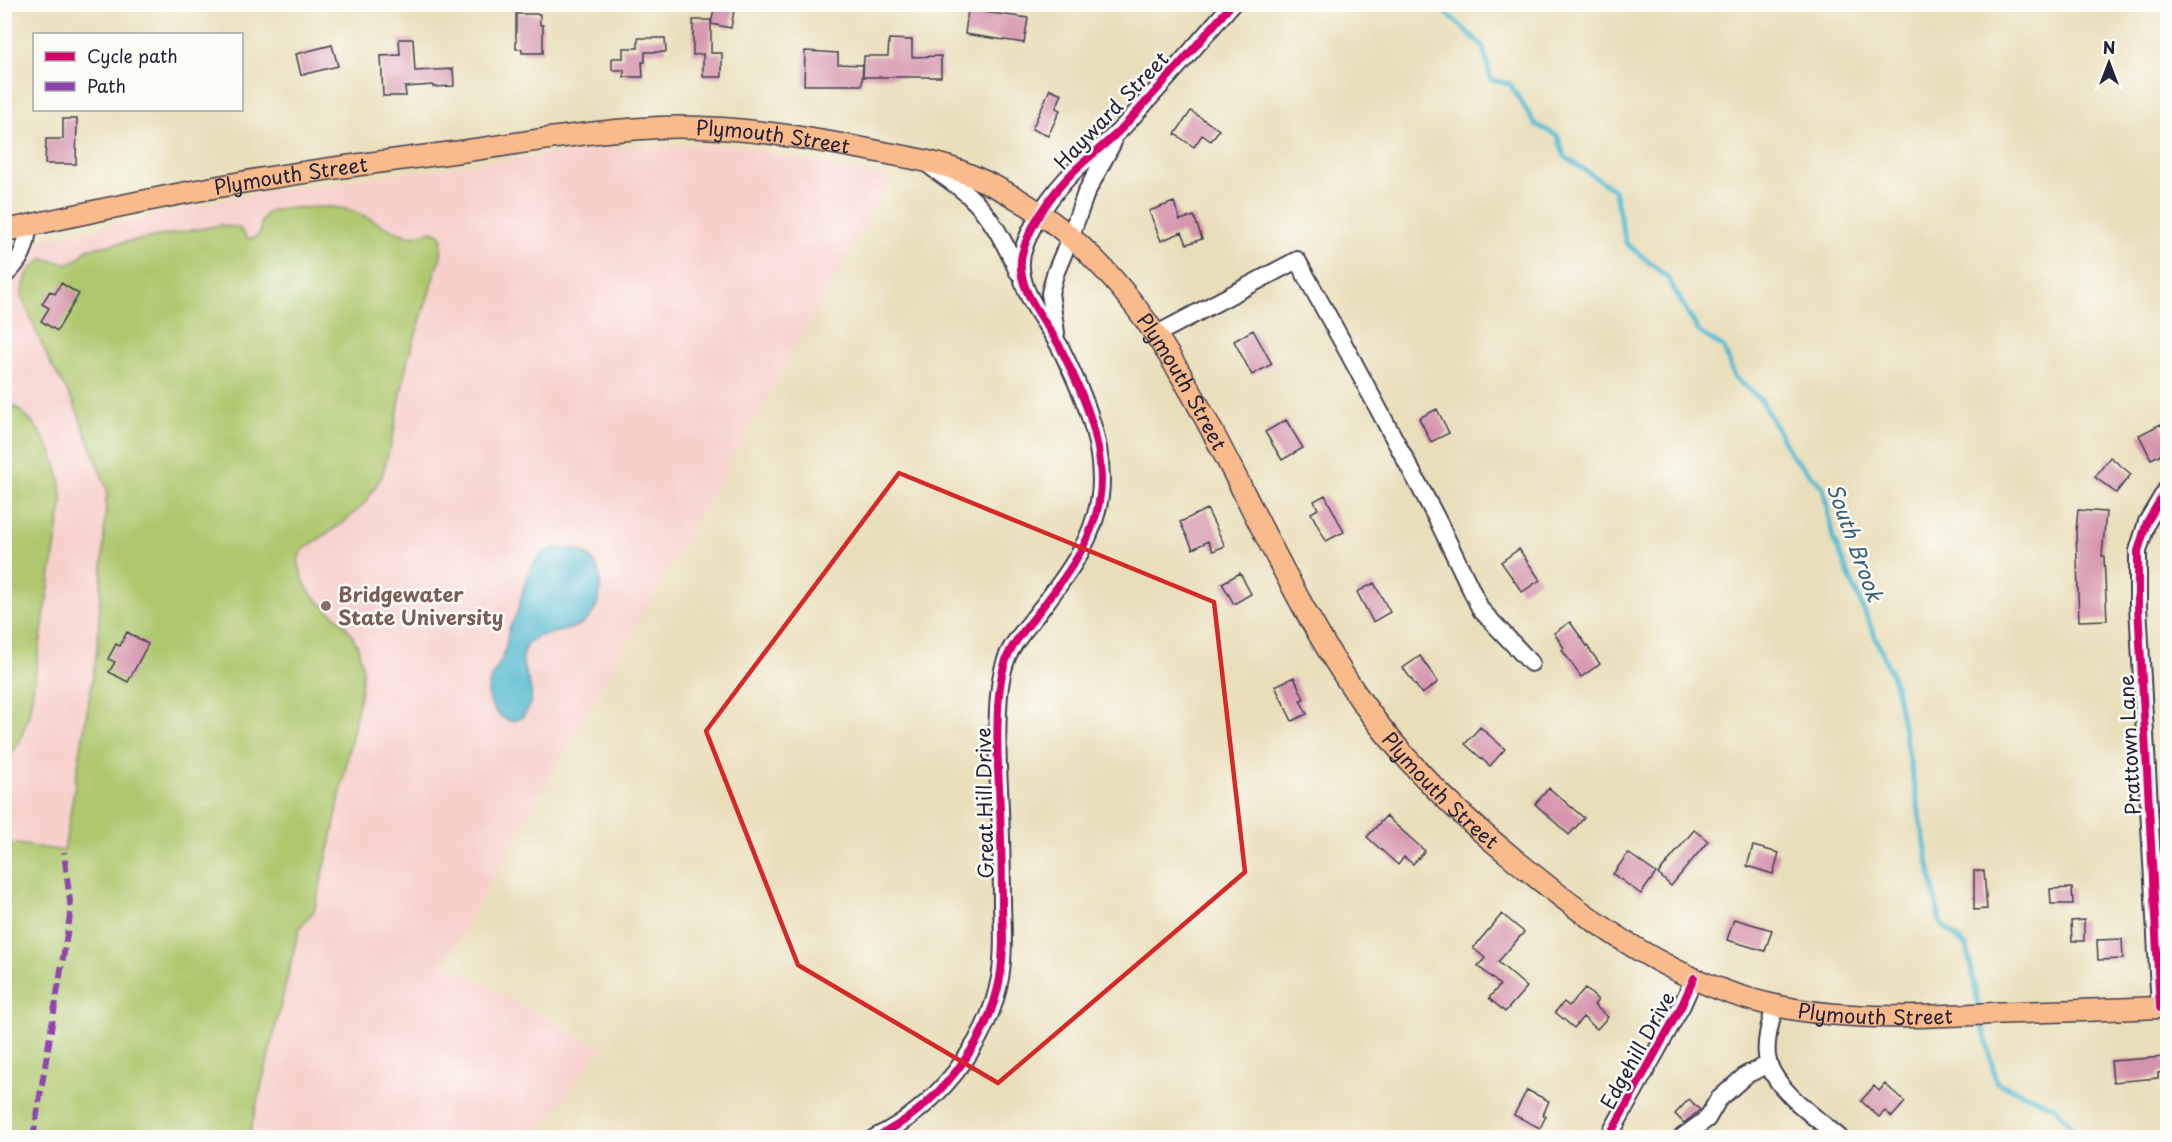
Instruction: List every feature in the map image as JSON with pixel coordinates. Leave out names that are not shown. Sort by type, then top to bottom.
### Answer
[{"type":"main road","name":"Plymouth Street","points":[[4,231],[162,197],[288,175],[522,143],[658,128],[702,128],[773,133],[924,160],[973,176],[1040,214],[1113,278],[1157,334],[1192,392],[1325,645],[1343,675],[1388,736],[1419,772],[1467,819],[1533,876],[1594,923],[1657,961],[1694,978],[1775,1006],[1832,1014],[1907,1018],[2164,1007]]},
{"type":"street","name":"Hayward Street","points":[[1040,214],[1075,170],[1120,130],[1232,4]]},
{"type":"street","name":"Hayward Street","points":[[1070,238],[1090,184],[1120,130]]},
{"type":"street","name":"Great Hill Drive","points":[[874,1137],[915,1112],[937,1092],[959,1066],[980,1034],[995,998],[1000,979],[1003,933],[998,748],[1004,669],[1015,642],[1060,584],[1083,548],[1092,529],[1100,499],[1100,461],[1094,429],[1059,345],[1033,303],[1010,252],[991,219],[967,194],[924,160]]},
{"type":"street","name":"Great Hill Drive","points":[[1033,303],[1023,280],[1021,261],[1025,244],[1040,214]]},
{"type":"street","points":[[4,276],[24,251],[28,226]]},
{"type":"street","name":"Great Hill Drive","points":[[1059,345],[1050,293],[1070,238]]},
{"type":"street","points":[[1157,334],[1297,260],[1437,519],[1481,610],[1531,663]]},
{"type":"street","name":"Prattown Lane","points":[[2164,1007],[2159,848],[2138,606],[2138,551],[2147,522],[2168,487]]},
{"type":"street","name":"Edgehill Drive","points":[[1608,1137],[1682,1005],[1694,978]]},
{"type":"street","points":[[1775,1006],[1767,1049],[1773,1075],[1782,1086],[1840,1137]]},
{"type":"street","points":[[1681,1137],[1707,1119],[1718,1100],[1746,1076],[1769,1064]]},
{"type":"highlighted area","points":[[899,473],[1214,602],[1245,872],[998,1083],[798,965],[706,731]]},
{"type":"shaded area","name":"Bridgewater State University","points":[[736,145],[892,179],[445,962],[601,1048],[536,1137],[5,1137],[4,249],[249,194],[583,149]]},
{"type":"green space","points":[[331,207],[357,213],[407,235],[434,231],[442,237],[441,255],[407,362],[393,436],[382,476],[366,502],[343,523],[301,552],[298,561],[303,580],[311,594],[344,624],[352,635],[358,647],[363,670],[360,696],[331,841],[314,911],[299,929],[249,1137],[5,1137],[4,842],[64,851],[97,651],[107,489],[74,403],[49,361],[21,296],[28,272],[42,259],[71,263],[87,249],[221,225],[239,228],[248,239],[254,238],[261,232],[261,222],[267,212],[285,208]]},
{"type":"green space","points":[[5,400],[29,419],[47,444],[58,472],[62,503],[29,714],[20,741],[5,765]]},
{"type":"water","points":[[554,548],[578,551],[593,560],[600,578],[599,599],[590,617],[583,623],[540,636],[527,643],[523,663],[530,687],[531,701],[523,717],[509,720],[503,718],[492,706],[488,686],[503,656],[509,629],[517,613],[532,566],[545,552]]},
{"type":"building","points":[[715,4],[735,4],[731,28],[711,24]]},
{"type":"building","points":[[968,10],[1028,18],[1024,43],[965,34]]},
{"type":"building","points":[[516,14],[540,14],[540,25],[543,25],[543,53],[522,53],[522,49],[516,49]]},
{"type":"building","points":[[693,20],[711,20],[711,53],[722,53],[722,77],[703,77],[703,54],[693,55]]},
{"type":"building","points":[[638,38],[665,38],[666,52],[645,52],[645,62],[642,62],[643,77],[624,77],[624,70],[612,70],[612,58],[623,58],[623,48],[638,48]]},
{"type":"building","points":[[399,39],[413,39],[415,71],[453,69],[454,86],[405,87],[406,96],[383,96],[381,56],[400,55]]},
{"type":"building","points":[[889,39],[912,40],[912,57],[941,56],[941,77],[863,77],[864,56],[888,56]]},
{"type":"building","points":[[332,45],[338,66],[301,75],[296,54]]},
{"type":"building","points":[[805,51],[838,53],[838,64],[863,65],[862,85],[804,85]]},
{"type":"building","points":[[1050,89],[1062,94],[1056,108],[1060,110],[1048,136],[1032,129]]},
{"type":"building","points":[[1191,111],[1219,130],[1211,141],[1202,135],[1194,147],[1175,134]]},
{"type":"building","points":[[63,119],[77,119],[76,164],[45,164],[46,139],[63,139]]},
{"type":"building","points":[[1174,202],[1180,220],[1194,216],[1202,239],[1187,244],[1182,232],[1161,241],[1149,211]]},
{"type":"building","points":[[61,283],[79,294],[57,331],[41,321],[49,308],[42,304],[50,291],[55,294]]},
{"type":"building","points":[[1253,330],[1272,364],[1252,375],[1234,341]]},
{"type":"building","points":[[1437,409],[1449,433],[1431,442],[1419,418]]},
{"type":"building","points":[[1286,420],[1303,448],[1282,460],[1265,432]]},
{"type":"building","points":[[2161,424],[2168,437],[2168,451],[2151,459],[2139,435]]},
{"type":"building","points":[[2110,457],[2131,474],[2116,493],[2095,477]]},
{"type":"building","points":[[1325,495],[1344,532],[1326,541],[1311,513],[1318,509],[1314,501]]},
{"type":"building","points":[[1207,509],[1225,546],[1213,551],[1208,541],[1193,549],[1180,522]]},
{"type":"building","points":[[2078,510],[2106,512],[2102,556],[2104,556],[2107,620],[2079,621],[2076,531]]},
{"type":"building","points":[[1519,549],[1540,580],[1522,592],[1501,562]]},
{"type":"building","points":[[1240,573],[1251,594],[1234,604],[1222,583]]},
{"type":"building","points":[[1374,583],[1390,612],[1373,622],[1357,592]]},
{"type":"building","points":[[1570,622],[1600,664],[1581,677],[1562,650],[1564,648],[1554,633]]},
{"type":"building","points":[[127,632],[148,644],[128,682],[109,672],[115,662],[108,659],[116,644],[120,646]]},
{"type":"building","points":[[1420,656],[1438,682],[1422,694],[1403,668]]},
{"type":"building","points":[[1294,677],[1304,699],[1300,700],[1307,714],[1292,721],[1275,686]]},
{"type":"building","points":[[1480,727],[1505,749],[1490,766],[1465,744]]},
{"type":"building","points":[[1549,788],[1584,818],[1569,835],[1535,804]]},
{"type":"building","points":[[1386,816],[1425,851],[1413,864],[1404,857],[1398,865],[1367,837]]},
{"type":"building","points":[[1694,830],[1708,841],[1671,886],[1658,874]]},
{"type":"building","points":[[1753,846],[1779,853],[1773,874],[1747,866]]},
{"type":"building","points":[[1628,853],[1656,873],[1641,894],[1613,874]]},
{"type":"building","points":[[1974,871],[1984,871],[1987,909],[1974,910]]},
{"type":"building","points":[[2072,888],[2073,904],[2051,904],[2050,889]]},
{"type":"building","points":[[1502,914],[1524,932],[1498,962],[1527,987],[1505,1012],[1489,998],[1500,985],[1478,966],[1485,958],[1473,948]]},
{"type":"building","points":[[1734,919],[1772,930],[1765,951],[1727,940]]},
{"type":"building","points":[[2084,920],[2084,941],[2072,941],[2071,921]]},
{"type":"building","points":[[2122,939],[2123,959],[2098,960],[2097,940]]},
{"type":"building","points":[[1585,988],[1598,1000],[1594,1005],[1608,1017],[1597,1029],[1583,1017],[1574,1028],[1555,1012],[1564,1002],[1569,1006]]},
{"type":"building","points":[[2164,1057],[2166,1072],[2158,1073],[2158,1078],[2113,1082],[2111,1061]]},
{"type":"building","points":[[1885,1084],[1905,1102],[1892,1117],[1885,1111],[1879,1117],[1861,1101],[1874,1086],[1879,1091]]},
{"type":"building","points":[[1527,1090],[1549,1101],[1543,1115],[1546,1116],[1540,1128],[1514,1115]]},
{"type":"building","points":[[1689,1099],[1700,1110],[1684,1123],[1675,1114]]},
{"type":"waterway","name":"South Brook","points":[[1445,4],[1444,11],[1483,46],[1491,80],[1510,84],[1535,124],[1558,136],[1564,156],[1614,190],[1626,243],[1667,277],[1699,332],[1724,348],[1734,377],[1761,400],[1792,456],[1823,487],[1833,538],[1895,683],[1940,923],[1967,947],[1979,1009]]},
{"type":"waterway","name":"South Brook","points":[[1981,1018],[1996,1082],[2055,1107],[2081,1138]]},
{"type":"marked path","points":[[33,1138],[71,910],[64,852]]},
{"type":"cycle path","points":[[874,1138],[896,1126],[938,1092],[971,1050],[994,1003],[1003,951],[997,741],[1002,675],[1013,645],[1057,588],[1079,554],[1095,519],[1099,500],[1100,463],[1094,429],[1076,380],[1061,349],[1027,292],[1021,267],[1022,254],[1036,220],[1058,189],[1080,165],[1123,127],[1232,4]]},
{"type":"cycle path","points":[[2160,1008],[2138,606],[2138,551],[2147,522],[2168,487]]},
{"type":"cycle path","points":[[1608,1138],[1682,1005],[1694,978]]},
{"type":"place","name":"Bridgewater State University","points":[[326,606]]}]
